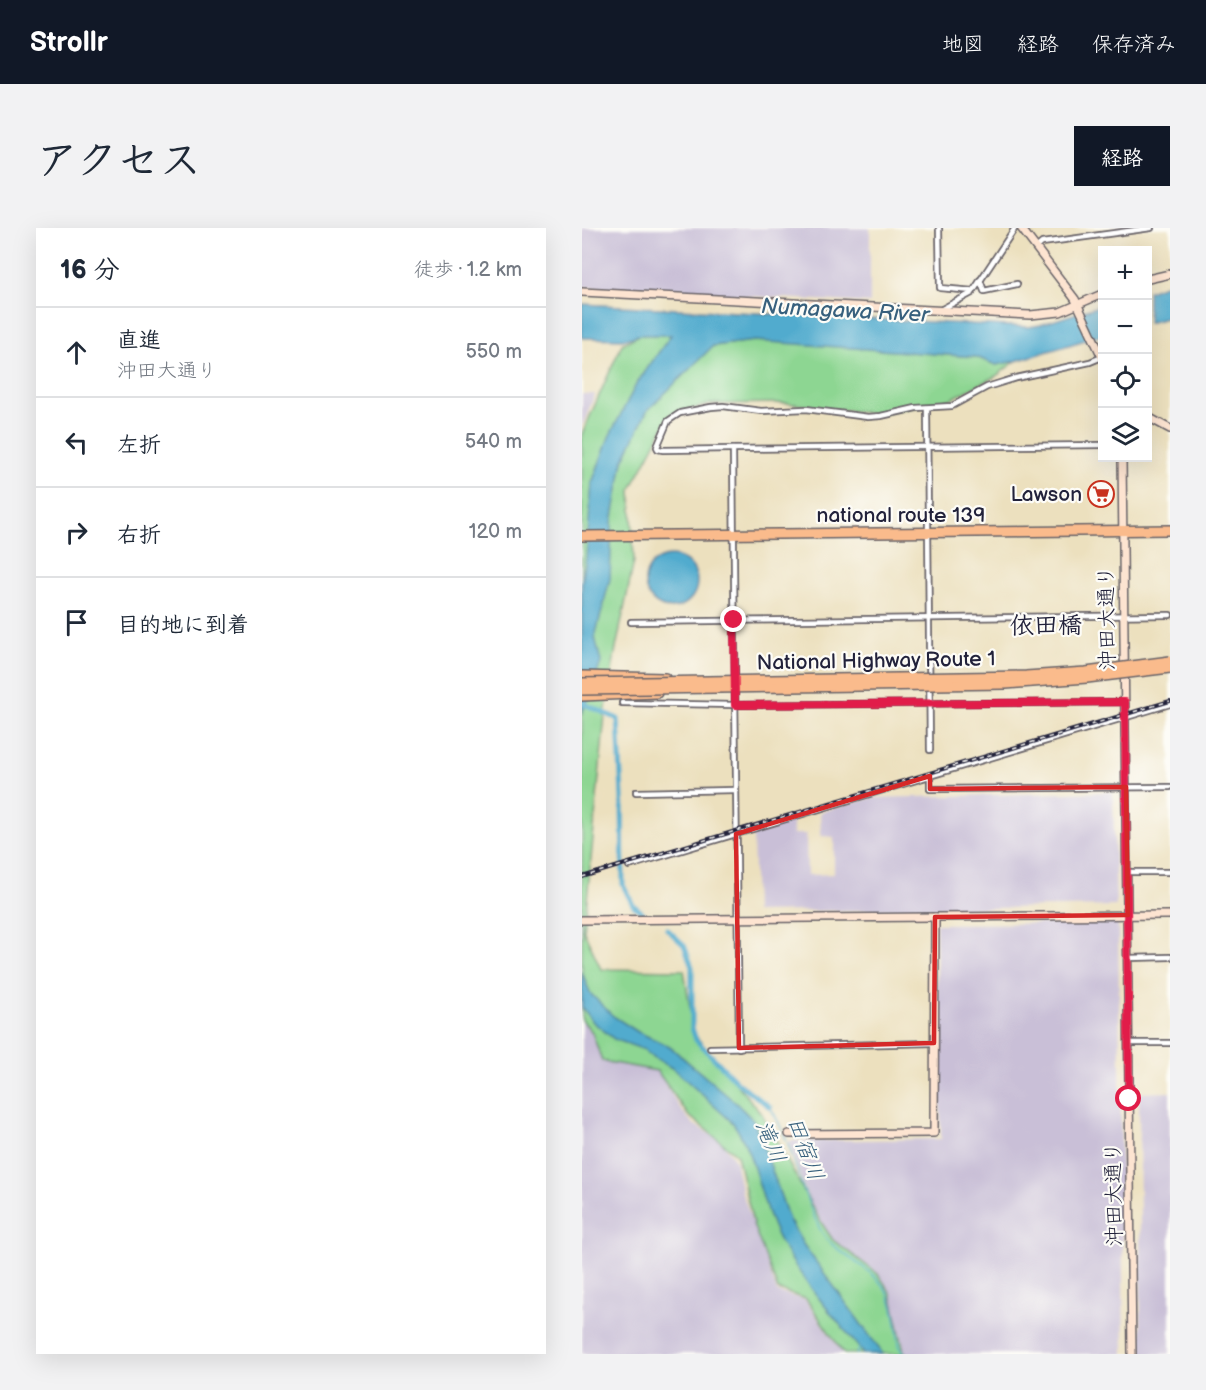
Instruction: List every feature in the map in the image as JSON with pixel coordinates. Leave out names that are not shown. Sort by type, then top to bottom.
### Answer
[{"type":"highway","name":"national route 139","points":[[582,536],[1170,530]]},
{"type":"highway","name":"National Highway Route 1","points":[[582,690],[1026,676],[1116,669],[1170,661]]},
{"type":"highway","name":"National Highway Route 1","points":[[582,682],[728,685],[1005,684],[1087,678],[1170,668]]},
{"type":"highway","points":[[582,676],[618,676],[728,685]]},
{"type":"highway","points":[[582,696],[728,685]]},
{"type":"street","points":[[939,228],[940,288],[973,291]]},
{"type":"street","points":[[940,310],[973,291],[1015,228]]},
{"type":"street","points":[[1021,228],[1079,307],[1101,354]]},
{"type":"street","points":[[1036,248],[1042,243],[1151,228]]},
{"type":"street","points":[[1152,278],[1170,274]]},
{"type":"street","points":[[980,280],[984,291],[1017,285]]},
{"type":"street","points":[[582,292],[1043,315],[1079,307],[1098,296]]},
{"type":"street","points":[[1098,359],[987,387],[952,406],[916,408],[890,415],[868,417],[806,409],[761,411],[716,406],[676,415],[668,421],[657,447],[658,450],[663,450],[1098,445]]},
{"type":"street","points":[[927,408],[930,750]]},
{"type":"street","points":[[1152,419],[1170,429]]},
{"type":"street","points":[[733,449],[739,1048]]},
{"type":"street","name":"沖田大通り","points":[[1122,462],[1132,1354]]},
{"type":"street","points":[[631,622],[1170,615]]},
{"type":"street","points":[[622,704],[1125,702]]},
{"type":"street","points":[[629,866],[1170,704]]},
{"type":"street","points":[[930,776],[930,789],[1170,787]]},
{"type":"street","points":[[636,792],[735,790]]},
{"type":"street","points":[[1127,872],[1170,872]]},
{"type":"street","points":[[586,920],[1170,915]]},
{"type":"street","points":[[789,1134],[934,1133],[934,917]]},
{"type":"street","points":[[1128,958],[1170,957]]},
{"type":"street","points":[[710,1048],[934,1043]]},
{"type":"street","points":[[1129,1043],[1170,1043]]},
{"type":"highlighted area","points":[[930,776],[930,789],[1126,787],[1128,915],[935,917],[934,1043],[739,1048],[736,834]]},
{"type":"shaded area","points":[[582,228],[870,228],[870,303],[582,287]]},
{"type":"shaded area","points":[[582,394],[595,394],[582,427]]},
{"type":"shaded area","points":[[1113,792],[1116,906],[755,912],[753,833],[793,820],[793,834],[806,834],[807,875],[834,874],[834,837],[821,836],[820,812],[871,798]]},
{"type":"shaded area","points":[[1118,923],[1124,1354],[907,1354],[901,1349],[891,1294],[879,1275],[833,1240],[810,1203],[789,1141],[941,1139],[936,924]]},
{"type":"shaded area","points":[[582,1021],[592,1032],[605,1061],[657,1071],[681,1110],[693,1124],[721,1141],[735,1160],[742,1193],[777,1292],[805,1300],[843,1354],[582,1354]]},
{"type":"shaded area","points":[[1170,1092],[1170,1354],[1141,1354],[1139,1093]]},
{"type":"green space","points":[[639,335],[671,335],[714,346],[752,341],[798,343],[976,357],[996,365],[1016,361],[996,376],[951,399],[879,414],[785,403],[710,404],[670,415],[631,489],[634,561],[605,715],[584,931],[601,969],[684,970],[694,1034],[762,1114],[819,1219],[833,1240],[878,1274],[891,1293],[904,1352],[907,1354],[844,1354],[806,1299],[778,1290],[754,1227],[737,1155],[688,1115],[657,1071],[602,1061],[592,1032],[582,1020],[582,434],[622,344]]},
{"type":"water","points":[[1170,283],[1170,317],[1152,322],[1152,290]]},
{"type":"water","points":[[582,304],[1029,327],[1098,306],[1098,336],[996,365],[976,357],[755,341],[713,346],[647,411],[623,461],[612,523],[610,579],[595,637],[601,662],[582,713],[582,582],[592,483],[609,437],[637,383],[671,335],[639,335],[626,339],[582,338]]},
{"type":"water","points":[[671,556],[685,560],[693,568],[697,582],[693,596],[685,604],[671,608],[657,604],[649,596],[645,582],[649,568],[657,560]]},
{"type":"water","points":[[582,972],[590,993],[613,1016],[638,1032],[669,1046],[753,1120],[789,1220],[803,1244],[883,1354],[864,1354],[790,1258],[774,1229],[748,1151],[733,1123],[675,1070],[645,1050],[614,1039],[593,1022],[582,1007]]},
{"type":"waterway","name":"田宿川","points":[[582,703],[618,719],[623,885],[633,905],[643,913]]},
{"type":"waterway","name":"田宿川","points":[[667,929],[684,945],[692,967],[692,1028],[696,1040],[738,1083],[770,1107]]},
{"type":"waterway","name":"田宿川","points":[[770,1107],[785,1137],[820,1229],[834,1246],[869,1271],[888,1293],[903,1354]]},
{"type":"waterway","points":[[857,1354],[860,1347]]},
{"type":"railway","points":[[582,877],[1170,701]]},
{"type":"place","name":"Lawson","points":[[1101,494]]},
{"type":"district","name":"依田橋","points":[[1046,625]]},
{"type":"route","points":[[734,620],[735,705],[1125,702],[1129,1099]]},
{"type":"water label","name":"Numagawa River","points":[[845,311]]},
{"type":"water label","name":"滝川","points":[[770,1142]]}]
